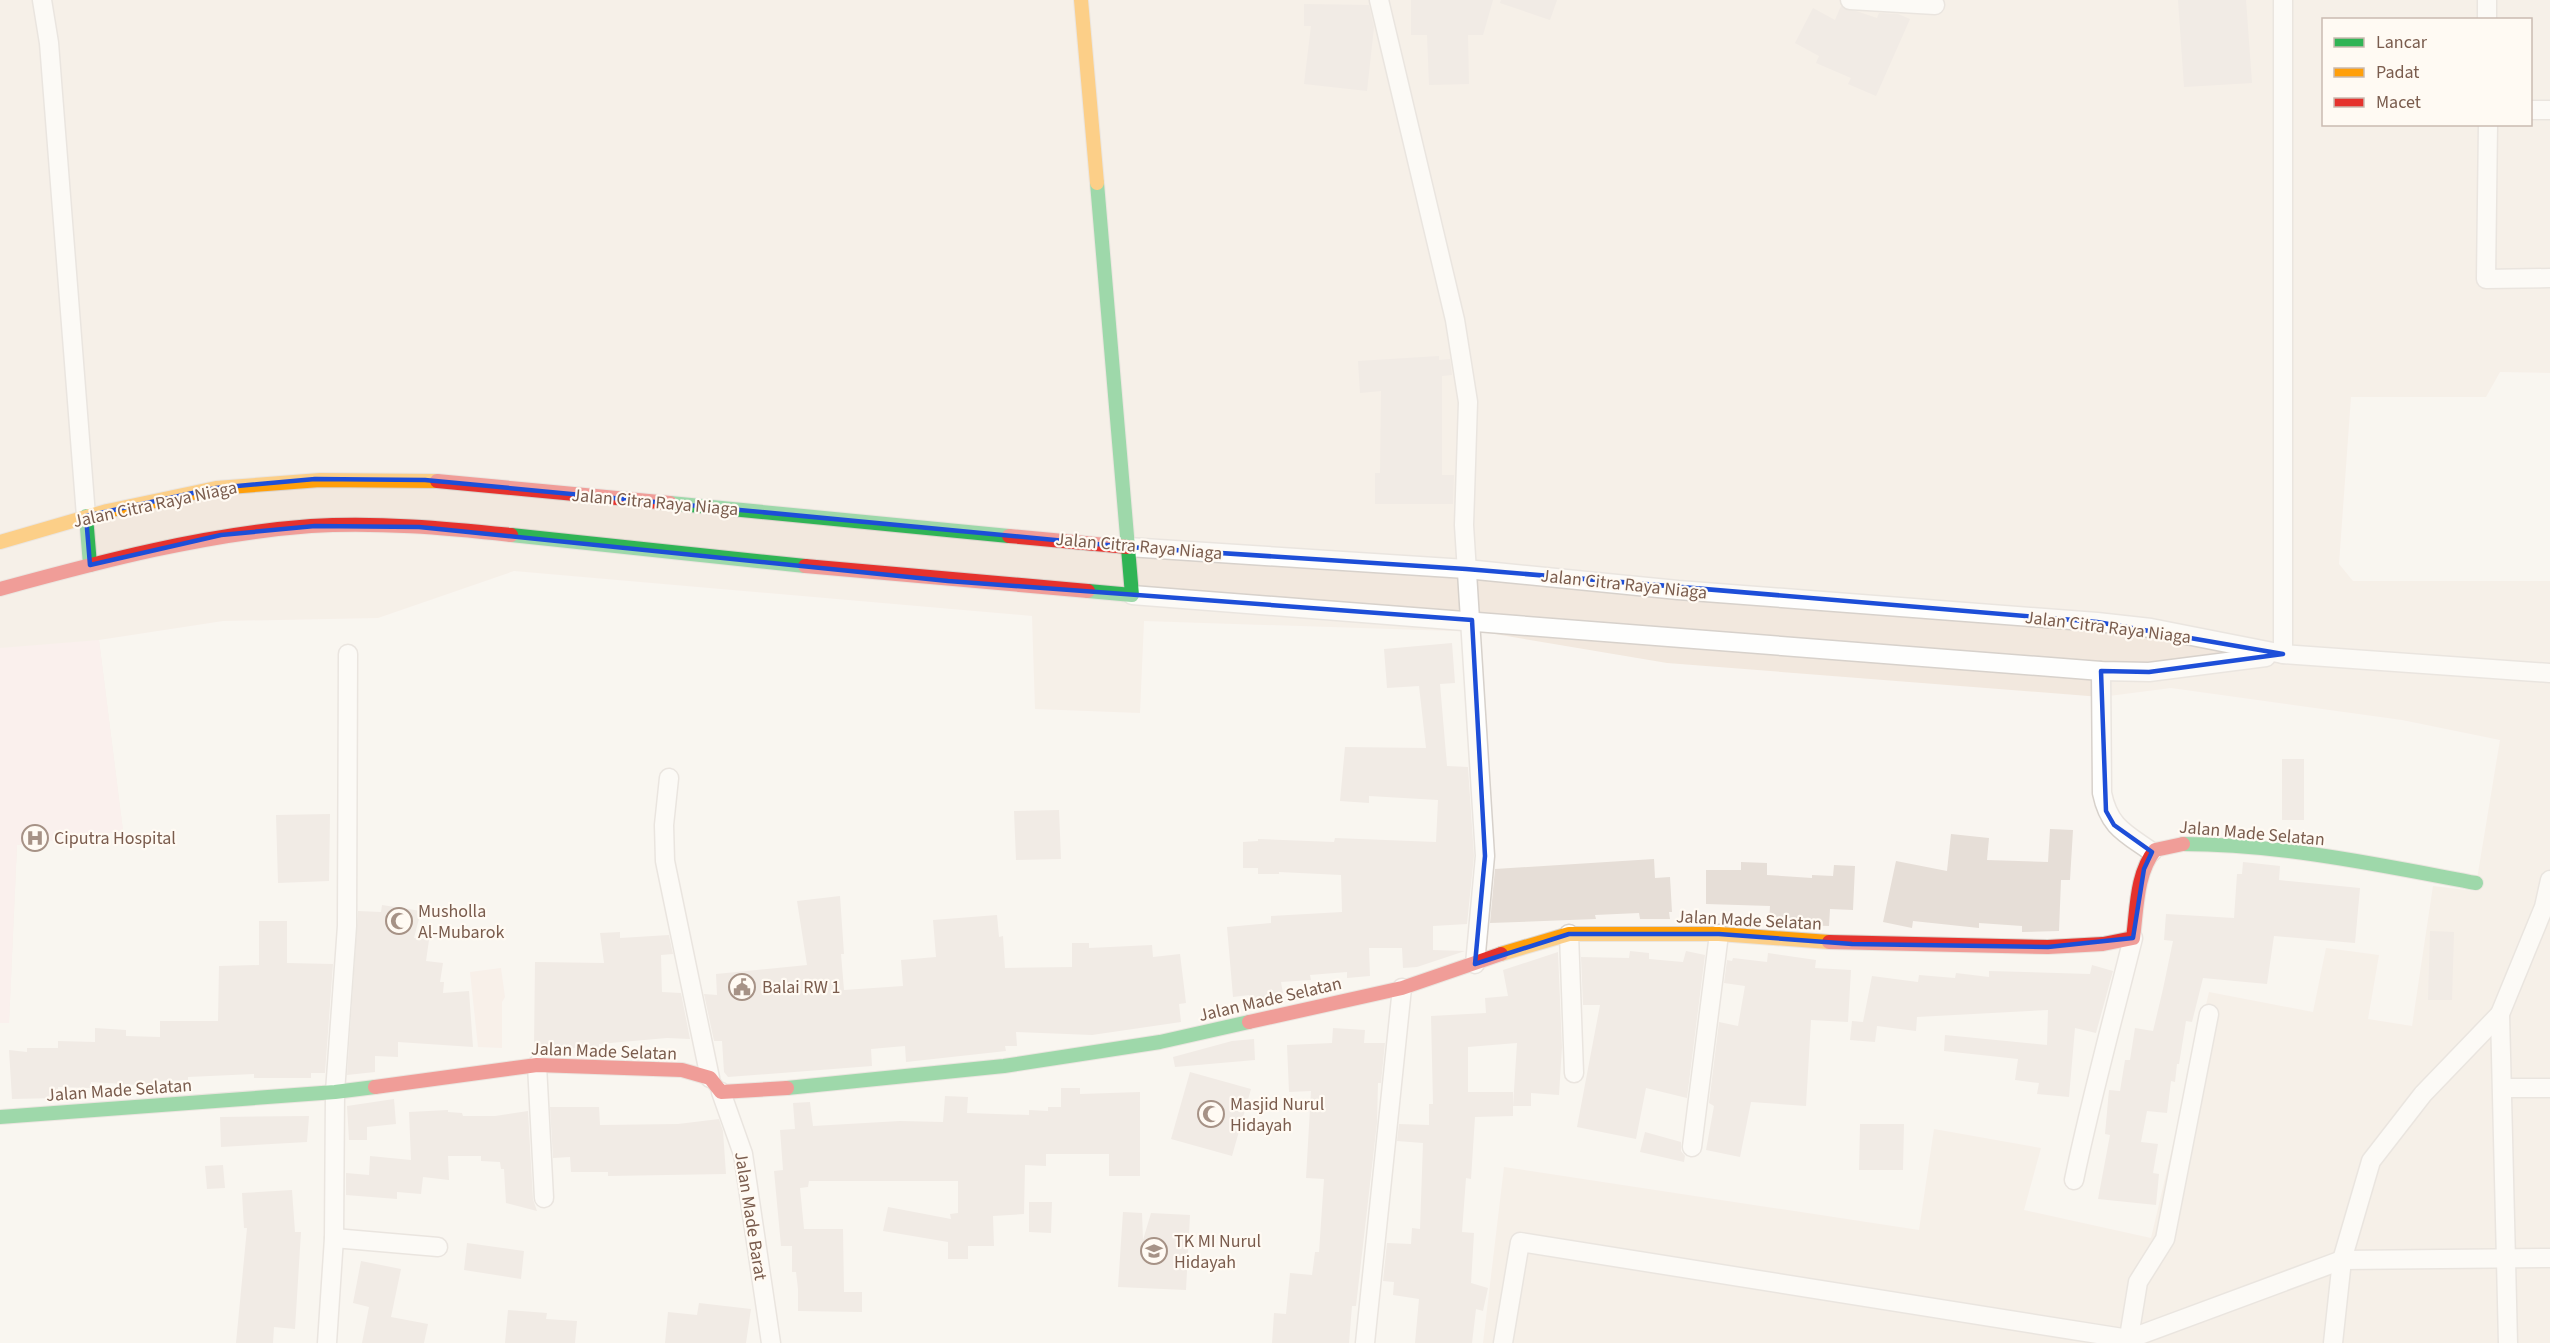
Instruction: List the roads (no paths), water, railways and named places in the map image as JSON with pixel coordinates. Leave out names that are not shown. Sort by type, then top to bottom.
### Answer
[{"type":"street","points":[[42,0],[49,43],[90,565]]},
{"type":"street","points":[[1081,0],[1132,595]]},
{"type":"street","points":[[1379,0],[1455,320],[1468,402],[1464,525],[1472,620],[1485,856],[1475,964]]},
{"type":"street","points":[[1850,0],[1935,5]]},
{"type":"street","points":[[2283,0],[2283,654]]},
{"type":"street","points":[[2487,0],[2487,18]]},
{"type":"street","points":[[2532,110],[2550,110]]},
{"type":"street","points":[[2488,126],[2486,279],[2550,278]]},
{"type":"street","name":"Jalan Citra Raya Niaga","points":[[0,542],[86,516],[216,488],[315,480],[425,480],[1128,547],[1466,569],[1678,590],[2097,622],[2151,628],[2283,654],[2550,673]]},
{"type":"street","name":"Jalan Citra Raya Niaga","points":[[0,589],[90,565],[221,535],[315,526],[419,527],[948,581],[1472,620],[1684,640],[2102,671],[2148,672],[2283,654]]},
{"type":"street","points":[[327,1343],[334,1238],[335,1092],[347,926],[348,654]]},
{"type":"street","points":[[2074,1180],[2101,1058],[2110,1032],[2133,938],[2144,869],[2152,852],[2114,825],[2106,811],[2102,793],[2102,671]]},
{"type":"street","name":"Jalan Made Barat","points":[[669,778],[664,825],[666,870],[716,1085],[743,1154],[771,1343]]},
{"type":"street","name":"Jalan Made Selatan","points":[[2152,852],[2166,844],[2201,843],[2359,860],[2476,883]]},
{"type":"street","points":[[2508,1343],[2504,1088],[2499,1038],[2500,1014],[2544,907],[2550,880]]},
{"type":"street","points":[[1569,934],[1574,1073]]},
{"type":"street","name":"Jalan Made Selatan","points":[[0,1117],[335,1092],[537,1065],[682,1070],[716,1085],[814,1087],[1004,1066],[1160,1042],[1402,988],[1569,934],[1719,934],[1852,944],[2048,947],[2103,944],[2133,938]]},
{"type":"street","points":[[1692,1147],[1719,934]]},
{"type":"street","points":[[1365,1343],[1402,988]]},
{"type":"street","points":[[2129,1341],[2138,1282],[2165,1239],[2209,1014]]},
{"type":"street","points":[[2333,1343],[2342,1260],[2371,1161],[2422,1094],[2500,1014]]},
{"type":"street","points":[[537,1065],[544,1198]]},
{"type":"street","points":[[2504,1088],[2550,1088]]},
{"type":"street","points":[[334,1238],[438,1247]]},
{"type":"street","points":[[1503,1343],[1520,1242],[2129,1341],[2342,1260],[2550,1257]]},
{"type":"place","name":"Ciputra Hospital","points":[[35,838]]},
{"type":"place","name":"Musholla Al-Mubarok","points":[[399,921]]},
{"type":"place","name":"Balai RW 1","points":[[742,987]]},
{"type":"place","name":"Masjid Nurul Hidayah","points":[[1211,1114]]},
{"type":"place","name":"TK MI Nurul Hidayah","points":[[1154,1251]]}]
